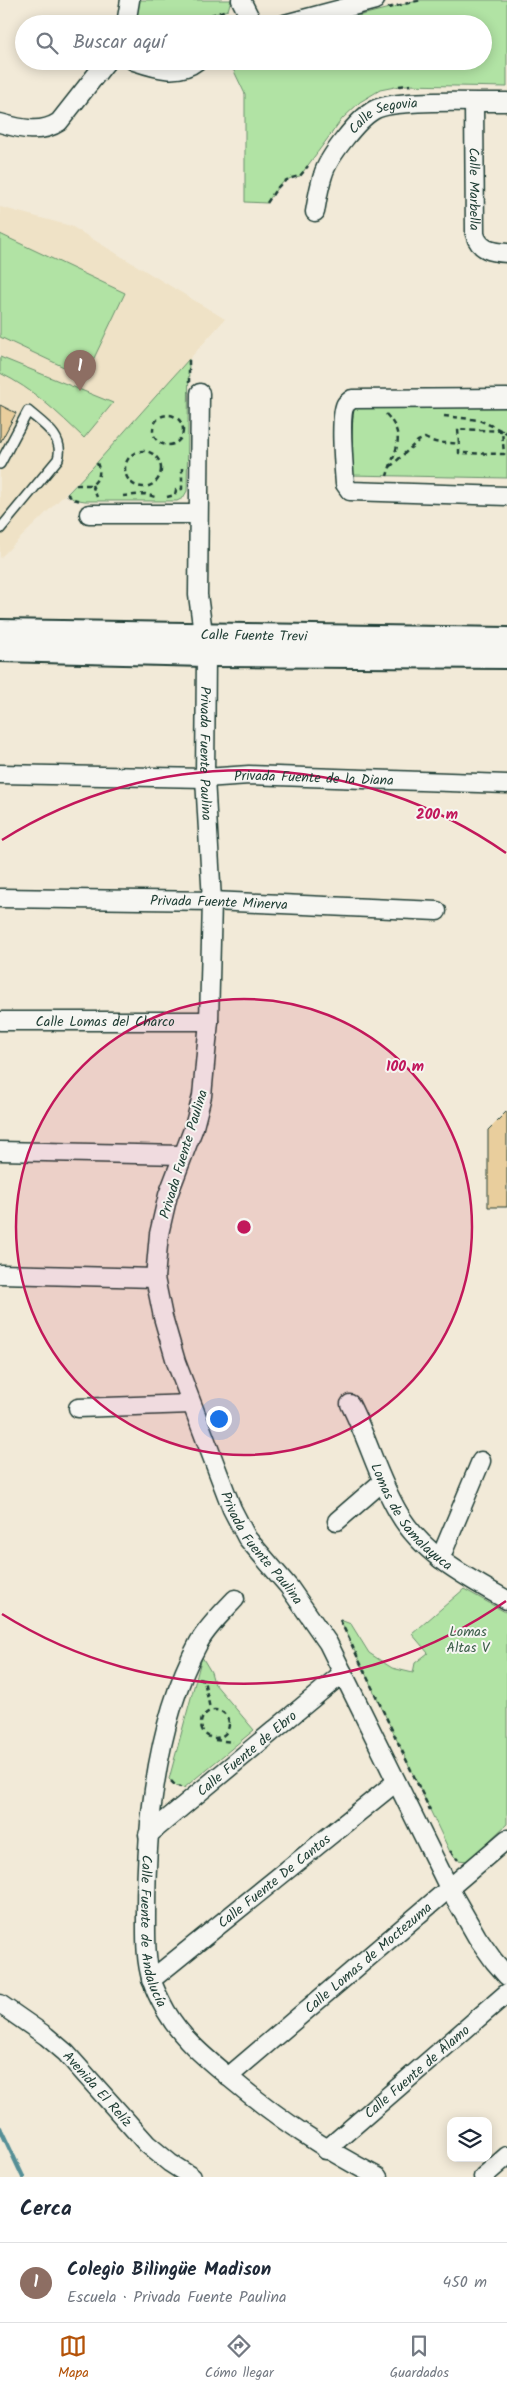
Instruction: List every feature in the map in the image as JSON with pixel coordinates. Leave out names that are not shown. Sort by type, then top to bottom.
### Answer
[{"type":"street","points":[[128,15],[130,0]]},
{"type":"street","points":[[318,15],[374,0]]},
{"type":"street","points":[[236,2],[246,15]]},
{"type":"street","points":[[0,124],[37,131],[50,128],[60,122],[100,70]]},
{"type":"street","name":"Calle Marbella","points":[[474,102],[475,234],[479,245],[486,250],[507,253]]},
{"type":"street","name":"Calle Segovia","points":[[315,212],[323,174],[332,158],[364,118],[374,110],[400,103],[507,102]]},
{"type":"street","name":"Privada Fuente Paulina","points":[[194,389],[198,514],[198,595],[205,644],[205,778],[212,901],[209,1021],[202,1096],[194,1127],[168,1195],[161,1226],[154,1278],[162,1317],[191,1404],[232,1510],[247,1538],[290,1587],[310,1616],[343,1672],[448,1888],[477,1937],[507,1976]]},
{"type":"street","points":[[507,398],[352,399],[344,408],[343,437],[345,484],[350,490],[507,496]]},
{"type":"street","points":[[88,505],[198,514]]},
{"type":"street","name":"Calle Fuente Trevi","points":[[0,631],[205,644],[507,657]]},
{"type":"street","name":"Calle Fuente Trevi","points":[[0,650],[205,644],[507,639]]},
{"type":"street","name":"Privada Fuente de la Diana","points":[[0,774],[205,778],[249,774],[507,784]]},
{"type":"street","name":"Privada Fuente Minerva","points":[[0,898],[212,901],[437,911]]},
{"type":"street","name":"Calle Lomas del Charco","points":[[0,1021],[209,1021]]},
{"type":"street","points":[[0,1151],[182,1155]]},
{"type":"street","points":[[0,1274],[154,1278]]},
{"type":"street","points":[[78,1408],[191,1404]]},
{"type":"street","name":"Lomas de Samalayuca","points":[[350,1404],[363,1429],[382,1482],[398,1513],[413,1534],[440,1559],[464,1576],[507,1600]]},
{"type":"street","points":[[440,1559],[481,1461]]},
{"type":"street","points":[[337,1521],[382,1482]]},
{"type":"street","name":"Calle Fuente de Andalucía","points":[[235,1599],[200,1640],[184,1677],[169,1722],[154,1783],[148,1835],[146,1946],[151,1980],[166,2011],[183,2035],[228,2077],[272,2114],[326,2150],[378,2177]]},
{"type":"street","name":"Calle Fuente de Ebro","points":[[148,1835],[343,1672]]},
{"type":"street","name":"Calle Fuente De Cantos","points":[[151,1980],[396,1782]]},
{"type":"street","name":"Calle Lomas de Moctezuma","points":[[228,2077],[507,1839]]},
{"type":"street","name":"Calle Fuente de Álamo","points":[[326,2150],[507,1993]]},
{"type":"street","name":"Avenida El Relíz","points":[[0,2004],[46,2036],[66,2053],[147,2144],[170,2163],[192,2177]]},
{"type":"street","points":[[483,2177],[507,2156]]},
{"type":"lane","points":[[0,464],[28,411],[54,434],[59,443],[58,459],[0,529]]},
{"type":"path","points":[[216,15],[228,10],[236,2]]},
{"type":"path","points":[[189,359],[194,389]]},
{"type":"path","points":[[383,412],[397,428],[398,443],[387,476]]},
{"type":"path","points":[[168,415],[177,418],[183,430],[179,440],[165,445],[156,440],[153,430],[156,421],[168,415]]},
{"type":"path","points":[[441,415],[479,420],[507,433]]},
{"type":"path","points":[[182,420],[183,445]]},
{"type":"path","points":[[458,429],[502,431],[504,454],[459,453],[458,429]]},
{"type":"path","points":[[390,467],[418,441],[426,438],[436,444],[448,442],[459,444]]},
{"type":"path","points":[[144,451],[155,456],[161,467],[158,479],[154,483],[143,487],[132,483],[125,468],[126,462],[133,454],[144,451]]},
{"type":"path","points":[[76,485],[92,485],[99,479],[100,472],[97,462]]},
{"type":"path","points":[[116,496],[145,494],[162,498],[175,495],[176,490],[182,488],[182,466]]},
{"type":"path","points":[[378,476],[397,476]]},
{"type":"path","points":[[92,485],[97,497]]},
{"type":"path","points":[[143,487],[144,501]]},
{"type":"path","points":[[67,494],[73,499],[88,505],[97,497],[106,497]]},
{"type":"path","points":[[340,1620],[433,1816]]},
{"type":"path","points":[[196,1678],[204,1680],[210,1709]]},
{"type":"path","points":[[210,1709],[219,1710],[229,1723],[227,1732],[220,1739],[211,1740],[203,1732],[203,1716],[210,1709]]},
{"type":"path","points":[[446,1843],[450,1852],[458,1860],[463,1860]]},
{"type":"shaded area","points":[[0,207],[71,226],[225,319],[97,463],[0,558]]},
{"type":"green space","points":[[139,0],[231,0],[228,10],[212,15],[138,15]]},
{"type":"green space","points":[[421,0],[507,0],[507,87],[405,85],[380,90],[360,102],[342,119],[300,176],[284,182],[267,203],[245,202],[245,94],[233,70],[492,70],[492,15],[362,15]]},
{"type":"green space","points":[[0,234],[125,293],[85,377],[0,337]]},
{"type":"green space","points":[[0,357],[113,403],[84,438],[34,394],[0,373]]},
{"type":"green space","points":[[189,359],[187,491],[183,498],[177,501],[85,501],[73,499],[67,494],[92,468]]},
{"type":"green space","points":[[351,403],[507,404],[507,478],[349,475]]},
{"type":"green space","name":"Lomas Altas V","points":[[464,1589],[507,1613],[507,1824],[468,1861],[458,1860],[450,1852],[340,1620],[351,1624],[369,1653],[392,1668],[413,1673],[415,1663],[428,1653],[412,1634]]},
{"type":"green space","points":[[202,1657],[211,1672],[214,1683],[254,1730],[184,1788],[176,1786],[169,1779]]},
{"type":"building","points":[[0,405],[16,413],[0,443]]},
{"type":"building","points":[[507,1111],[507,1207],[488,1207],[488,1130]]},
{"type":"waterway","points":[[0,2128],[23,2177]]},
{"type":"place","name":"Colegio Bilingüe Madison","points":[[80,391]]}]
